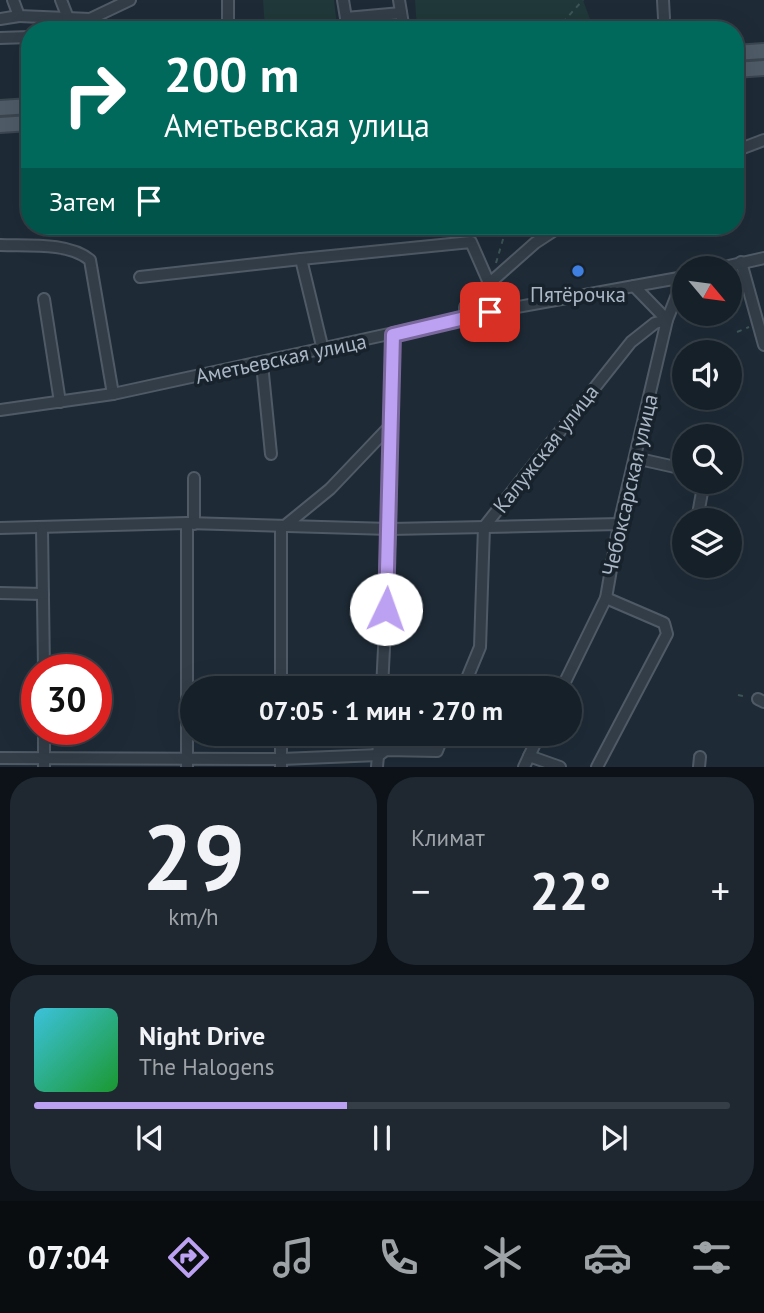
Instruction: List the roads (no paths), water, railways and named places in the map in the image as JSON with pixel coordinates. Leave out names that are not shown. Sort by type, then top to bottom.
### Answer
[{"type":"main road","points":[[744,69],[764,68]]},
{"type":"main road","points":[[0,108],[21,107]]},
{"type":"main road","points":[[0,125],[21,124]]},
{"type":"street","points":[[13,0],[19,16]]},
{"type":"street","points":[[61,0],[68,18]]},
{"type":"street","points":[[0,19],[19,16],[90,19],[130,0]]},
{"type":"street","points":[[228,0],[229,21]]},
{"type":"street","points":[[343,0],[346,21]]},
{"type":"street","points":[[399,0],[402,21]]},
{"type":"street","points":[[663,0],[664,18]]},
{"type":"street","points":[[362,21],[401,13]]},
{"type":"street","points":[[0,38],[21,37]]},
{"type":"street","points":[[744,147],[764,140]]},
{"type":"street","points":[[465,318],[465,307],[491,279],[547,235]]},
{"type":"street","points":[[140,277],[471,242],[491,279]]},
{"type":"street","points":[[0,245],[82,254],[90,261],[113,394]]},
{"type":"street","points":[[742,262],[764,258]]},
{"type":"street","points":[[301,259],[323,350]]},
{"type":"street","points":[[742,265],[764,345]]},
{"type":"street","name":"Аметьевская улица","points":[[0,410],[113,394],[262,364],[465,318],[672,279]]},
{"type":"street","points":[[634,286],[667,320]]},
{"type":"street","points":[[44,299],[60,402]]},
{"type":"street","name":"Чебоксарская улица","points":[[568,676],[606,598],[620,524],[672,307]]},
{"type":"street","name":"Калужская улица","points":[[468,676],[480,646],[484,527],[631,342],[655,323],[667,320]]},
{"type":"street","points":[[383,676],[390,530],[393,335]]},
{"type":"street","points":[[262,364],[271,454]]},
{"type":"street","points":[[281,529],[330,489],[363,451],[391,425]]},
{"type":"street","points":[[635,458],[672,467]]},
{"type":"street","points":[[187,763],[194,478]]},
{"type":"street","points":[[0,528],[191,524],[281,529],[390,530],[620,524]]},
{"type":"street","points":[[43,528],[44,654]]},
{"type":"street","points":[[281,529],[281,676]]},
{"type":"street","points":[[0,593],[43,594]]},
{"type":"street","points":[[597,767],[667,634],[664,623],[606,598]]},
{"type":"street","points":[[377,767],[379,746]]},
{"type":"street","points":[[0,758],[44,762],[281,763],[379,755],[386,750],[437,751],[439,746]]},
{"type":"street","points":[[524,767],[534,746]]},
{"type":"street","points":[[529,755],[560,767]]},
{"type":"place","name":"Пятёрочка","points":[[578,271]]}]
